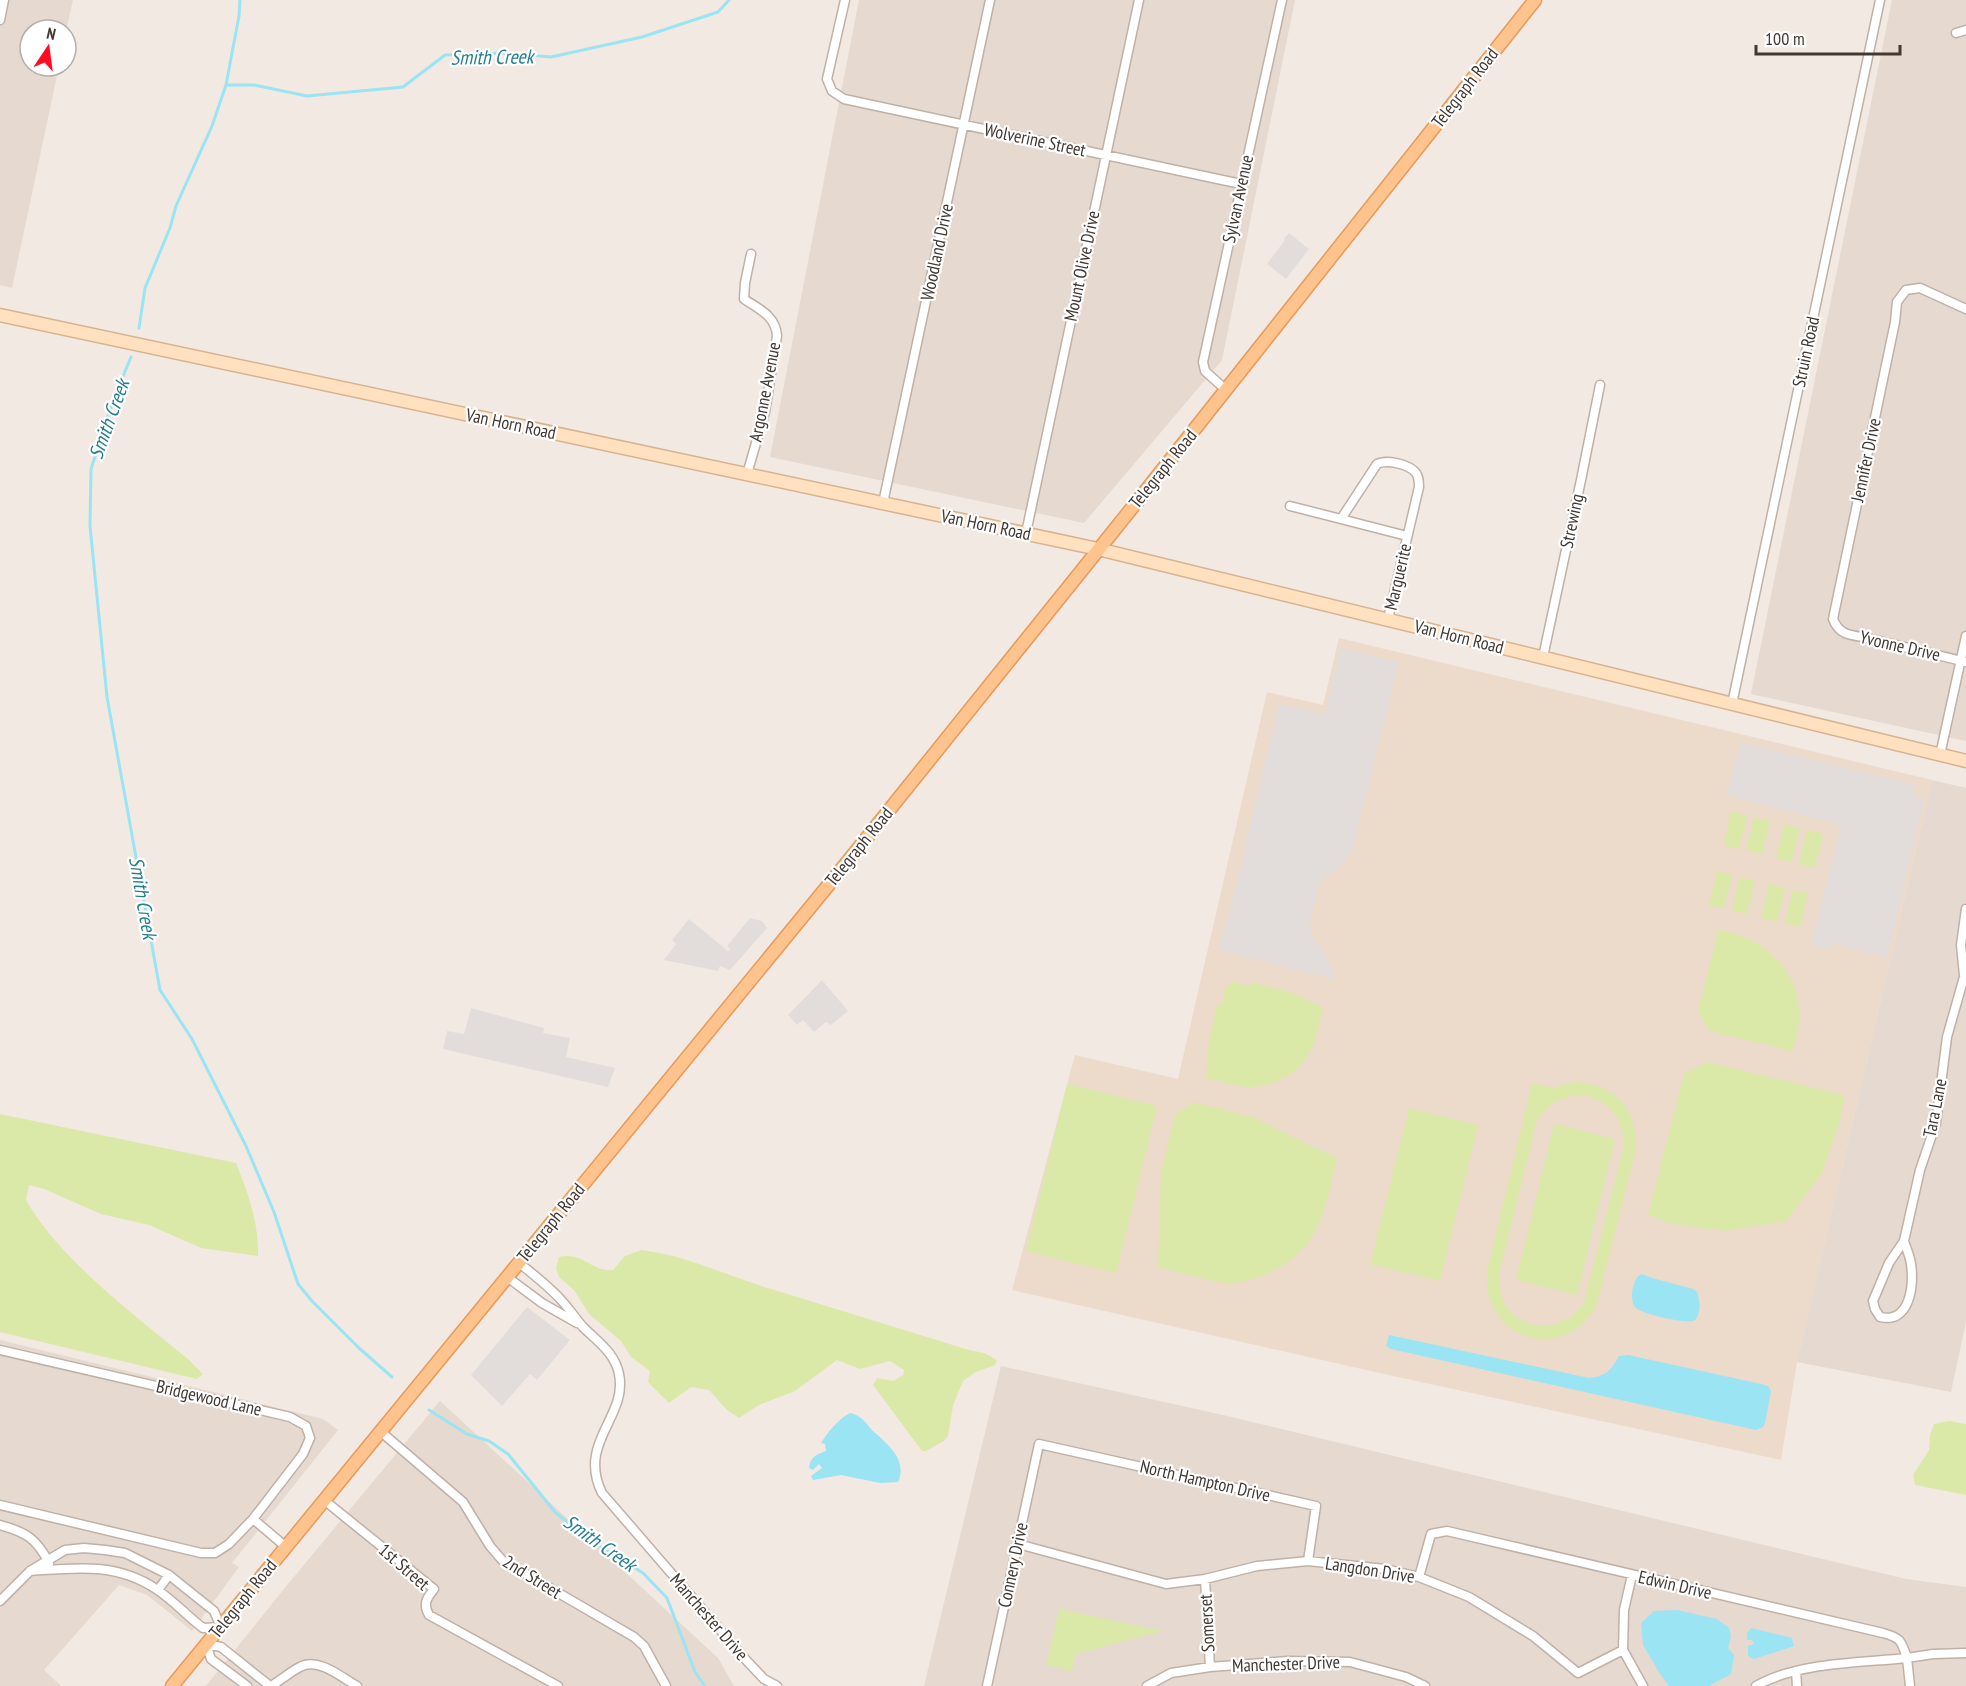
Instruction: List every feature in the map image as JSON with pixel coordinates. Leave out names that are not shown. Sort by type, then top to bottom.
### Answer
[{"type":"main road","name":"Telegraph Road","points":[[172,1686],[849,860],[1535,0]]},
{"type":"street","points":[[0,20],[4,0]]},
{"type":"street","name":"Wolverine Street","points":[[845,0],[828,74],[828,84],[832,91],[844,99],[1241,184]]},
{"type":"street","name":"Woodland Drive","points":[[884,503],[990,0]]},
{"type":"street","name":"Mount Olive Drive","points":[[1026,533],[1139,0]]},
{"type":"street","name":"Sylvan Avenue","points":[[1226,390],[1206,371],[1203,362],[1282,0]]},
{"type":"street","name":"Struin Road","points":[[1732,704],[1880,0]]},
{"type":"street","points":[[1956,33],[1966,30]]},
{"type":"street","name":"Argonne Avenue","points":[[747,474],[765,412],[777,336],[777,327],[770,317],[744,299],[751,254]]},
{"type":"street","name":"Jennifer Drive","points":[[1836,626],[1833,619],[1834,611],[1895,322],[1897,302],[1902,294],[1913,288],[1920,288],[1966,309]]},
{"type":"street","name":"Van Horn Road","points":[[0,315],[1098,549],[1966,761]]},
{"type":"street","name":"Strewing","points":[[1543,657],[1600,385]]},
{"type":"street","name":"Marguerite","points":[[1341,519],[1375,466],[1388,461],[1412,469],[1416,473],[1420,482],[1388,619]]},
{"type":"street","name":"Marguerite","points":[[1290,506],[1407,536]]},
{"type":"street","name":"Yvonne Drive","points":[[1836,626],[1847,635],[1863,636],[1963,661]]},
{"type":"street","points":[[1940,755],[1963,661],[1966,636]]},
{"type":"street","name":"Tara Lane","points":[[1904,1241],[1911,1262],[1912,1281],[1906,1305],[1897,1317],[1890,1319],[1881,1317],[1875,1309],[1873,1300],[1880,1281],[1904,1241],[1920,1170],[1936,1124],[1947,1037],[1965,972],[1961,945],[1966,909]]},
{"type":"street","name":"Manchester Drive","points":[[518,1262],[563,1302],[582,1326],[606,1349],[619,1374],[618,1398],[596,1451],[596,1473],[602,1493],[747,1661],[764,1679],[777,1686]]},
{"type":"street","name":"Manchester Drive","points":[[507,1277],[542,1303],[582,1326]]},
{"type":"street","name":"Bridgewood Lane","points":[[0,1350],[297,1419],[309,1431],[309,1445],[253,1519],[229,1544],[214,1553],[0,1505]]},
{"type":"street","name":"2nd Street","points":[[380,1431],[463,1502],[490,1546],[502,1560],[634,1637],[644,1647],[666,1686]]},
{"type":"street","name":"Connery Drive","points":[[987,1686],[1039,1444]]},
{"type":"street","name":"North Hampton Drive","points":[[1039,1444],[1316,1506],[1308,1561]]},
{"type":"street","name":"1st Street","points":[[324,1500],[434,1589],[426,1599],[425,1607],[429,1615],[558,1686]]},
{"type":"street","points":[[253,1519],[286,1547]]},
{"type":"street","points":[[0,1525],[21,1531],[34,1539],[52,1570]]},
{"type":"street","name":"Edwin Drive","points":[[1419,1577],[1431,1534],[1447,1531],[1894,1636],[1902,1642],[1907,1658]]},
{"type":"street","name":"Langdon Drive","points":[[1018,1544],[1166,1584],[1205,1579],[1257,1566],[1308,1561],[1368,1566],[1419,1577],[1478,1602],[1533,1636],[1578,1673],[1623,1650]]},
{"type":"street","points":[[0,1601],[30,1571],[65,1550],[84,1548],[105,1550],[125,1553],[168,1575],[214,1611],[221,1627],[203,1628],[158,1590],[132,1577],[112,1571],[81,1567],[30,1571]]},
{"type":"street","points":[[158,1590],[168,1575]]},
{"type":"street","points":[[1632,1575],[1624,1610],[1623,1650],[1643,1686]]},
{"type":"street","name":"Somerset","points":[[1205,1579],[1210,1667]]},
{"type":"street","points":[[247,1686],[211,1659],[206,1644],[221,1647],[271,1686],[299,1667],[310,1664],[321,1666],[357,1686]]},
{"type":"street","points":[[1756,1686],[1796,1671],[1933,1654],[1966,1653]]},
{"type":"street","points":[[1950,1654],[1966,1658]]},
{"type":"street","points":[[1907,1658],[1910,1686]]},
{"type":"street","name":"Manchester Drive","points":[[1147,1686],[1171,1673],[1210,1667],[1288,1661],[1350,1662],[1406,1677],[1425,1686]]},
{"type":"street","points":[[1796,1671],[1797,1686]]},
{"type":"shaded area","points":[[0,0],[73,0],[69,18],[18,18],[18,78],[56,78],[12,288],[0,285]]},
{"type":"shaded area","points":[[859,0],[1295,0],[1222,360],[1084,523],[770,457]]},
{"type":"shaded area","points":[[1892,0],[1966,0],[1966,741],[1751,694]]},
{"type":"shaded area","points":[[1289,233],[1309,249],[1286,279],[1267,264]]},
{"type":"shaded area","points":[[1339,638],[1932,780],[1797,1362],[1781,1460],[1012,1290],[1075,1055],[1178,1079],[1267,692],[1323,705]]},
{"type":"shaded area","points":[[1340,648],[1399,662],[1352,851],[1343,864],[1320,881],[1310,922],[1311,936],[1325,954],[1335,979],[1218,950],[1233,898],[1279,704],[1325,714]]},
{"type":"shaded area","points":[[1740,742],[1915,785],[1913,796],[1924,799],[1887,957],[1832,943],[1830,949],[1811,944],[1841,825],[1727,795]]},
{"type":"shaded area","points":[[1932,780],[1966,788],[1966,1322],[1951,1392],[1797,1362]]},
{"type":"shaded area","points":[[750,918],[762,921],[767,928],[730,970],[720,966],[718,971],[664,960],[676,944],[672,940],[689,919],[728,951],[730,949],[727,946]]},
{"type":"shaded area","points":[[822,980],[848,1011],[831,1025],[826,1022],[814,1032],[803,1020],[797,1025],[788,1015]]},
{"type":"shaded area","points":[[471,1008],[544,1028],[543,1033],[570,1038],[566,1057],[615,1068],[608,1087],[443,1049],[447,1031],[464,1034]]},
{"type":"shaded area","points":[[527,1307],[570,1340],[537,1380],[530,1374],[502,1406],[471,1375]]},
{"type":"shaded area","points":[[0,1340],[323,1419],[338,1430],[232,1563],[239,1567],[192,1631],[147,1595],[119,1585],[44,1670],[61,1686],[0,1686]]},
{"type":"shaded area","points":[[1001,1366],[1223,1415],[1906,1579],[1966,1587],[1966,1686],[924,1686]]},
{"type":"shaded area","points":[[440,1401],[718,1658],[734,1686],[206,1686]]},
{"type":"green space","points":[[1731,811],[1747,815],[1739,849],[1723,845]]},
{"type":"green space","points":[[1754,817],[1770,821],[1762,854],[1746,850]]},
{"type":"green space","points":[[1784,824],[1799,828],[1791,862],[1776,858]]},
{"type":"green space","points":[[1807,830],[1823,834],[1815,867],[1799,864]]},
{"type":"green space","points":[[1717,871],[1732,875],[1724,908],[1709,905]]},
{"type":"green space","points":[[1740,877],[1755,881],[1747,914],[1732,910]]},
{"type":"green space","points":[[1769,884],[1785,888],[1777,921],[1761,918]]},
{"type":"green space","points":[[1793,890],[1808,893],[1800,927],[1785,923]]},
{"type":"green space","points":[[1718,930],[1739,935],[1758,944],[1774,957],[1786,972],[1795,989],[1799,1008],[1798,1029],[1792,1051],[1709,1031],[1698,1012]]},
{"type":"green space","points":[[1233,982],[1249,986],[1254,983],[1287,991],[1323,1007],[1309,1053],[1288,1076],[1258,1087],[1231,1085],[1206,1078],[1209,1040],[1217,1006],[1222,1003],[1225,987]]},
{"type":"green space","points":[[1707,1062],[1844,1095],[1840,1121],[1822,1173],[1786,1221],[1724,1231],[1669,1223],[1648,1215],[1684,1074]]},
{"type":"green space","points":[[1575,1082],[1589,1084],[1612,1094],[1628,1111],[1636,1135],[1636,1149],[1596,1307],[1581,1325],[1564,1335],[1545,1339],[1526,1336],[1509,1327],[1496,1313],[1488,1294],[1487,1271],[1532,1083],[1553,1088]],"holes":[[[1574,1095],[1592,1097],[1609,1107],[1615,1115],[1620,1123],[1623,1142],[1584,1303],[1572,1316],[1558,1323],[1543,1326],[1529,1323],[1516,1317],[1507,1306],[1500,1292],[1499,1274],[1537,1120],[1546,1109],[1562,1099]]]},
{"type":"green space","points":[[1067,1084],[1157,1106],[1116,1273],[1026,1251]]},
{"type":"green space","points":[[1194,1102],[1252,1117],[1337,1158],[1323,1211],[1309,1241],[1284,1265],[1257,1278],[1226,1283],[1158,1267],[1161,1172],[1175,1114]]},
{"type":"green space","points":[[1409,1108],[1478,1125],[1440,1281],[1370,1264]]},
{"type":"green space","points":[[0,1114],[236,1163],[255,1220],[258,1256],[201,1248],[149,1225],[101,1214],[44,1189],[29,1185],[26,1200],[41,1223],[79,1266],[203,1374],[197,1379],[0,1332]]},
{"type":"green space","points":[[1554,1124],[1615,1139],[1577,1295],[1516,1280]]},
{"type":"green space","points":[[641,1250],[673,1256],[768,1288],[984,1353],[997,1360],[995,1365],[976,1372],[963,1381],[953,1405],[948,1436],[944,1441],[926,1451],[922,1451],[873,1385],[877,1378],[893,1381],[903,1375],[904,1370],[890,1361],[860,1369],[837,1360],[795,1391],[759,1405],[739,1418],[727,1410],[709,1390],[691,1387],[669,1403],[648,1382],[650,1371],[631,1357],[621,1341],[589,1314],[574,1290],[559,1277],[556,1268],[559,1257],[567,1256],[581,1259],[599,1268],[613,1270],[625,1256]]},
{"type":"green space","points":[[1949,1421],[1966,1424],[1966,1495],[1915,1485],[1913,1475],[1929,1450],[1930,1435],[1934,1424]]},
{"type":"green space","points":[[1059,1609],[1163,1631],[1075,1654],[1072,1671],[1046,1665]]},
{"type":"water","points":[[1642,1274],[1697,1292],[1699,1307],[1695,1320],[1665,1318],[1646,1313],[1635,1307],[1632,1300],[1633,1287],[1638,1276]]},
{"type":"water","points":[[1389,1335],[1589,1378],[1604,1374],[1611,1369],[1619,1356],[1628,1355],[1761,1384],[1768,1386],[1771,1391],[1765,1423],[1763,1427],[1756,1430],[1391,1349],[1386,1346]]},
{"type":"water","points":[[850,1413],[862,1419],[894,1453],[900,1466],[898,1482],[880,1483],[841,1475],[813,1480],[811,1476],[822,1468],[819,1464],[813,1470],[809,1468],[811,1461],[826,1451],[825,1444],[821,1443],[837,1422]]},
{"type":"water","points":[[1677,1610],[1717,1619],[1729,1628],[1731,1637],[1728,1648],[1734,1655],[1731,1674],[1709,1686],[1669,1686],[1643,1645],[1641,1623],[1654,1611]]},
{"type":"water","points":[[1751,1628],[1792,1638],[1794,1646],[1754,1659],[1748,1656],[1748,1646],[1754,1644],[1752,1640],[1747,1640],[1747,1633]]},
{"type":"waterway","name":"Smith Creek","points":[[139,328],[145,288],[170,228],[176,206],[212,126],[226,85],[240,0]]},
{"type":"waterway","name":"Smith Creek","points":[[226,85],[254,85],[307,96],[403,87],[445,55],[505,53],[551,57],[642,37],[718,12],[729,0]]},
{"type":"waterway","name":"Smith Creek","points":[[131,357],[114,398],[91,469],[90,526],[107,697],[160,990],[192,1039],[246,1146],[274,1212],[298,1284],[359,1348],[392,1377]]},
{"type":"waterway","name":"Smith Creek","points":[[429,1410],[467,1434],[489,1441],[508,1454],[555,1512],[589,1540],[643,1573],[667,1598],[695,1672],[705,1686]]}]
